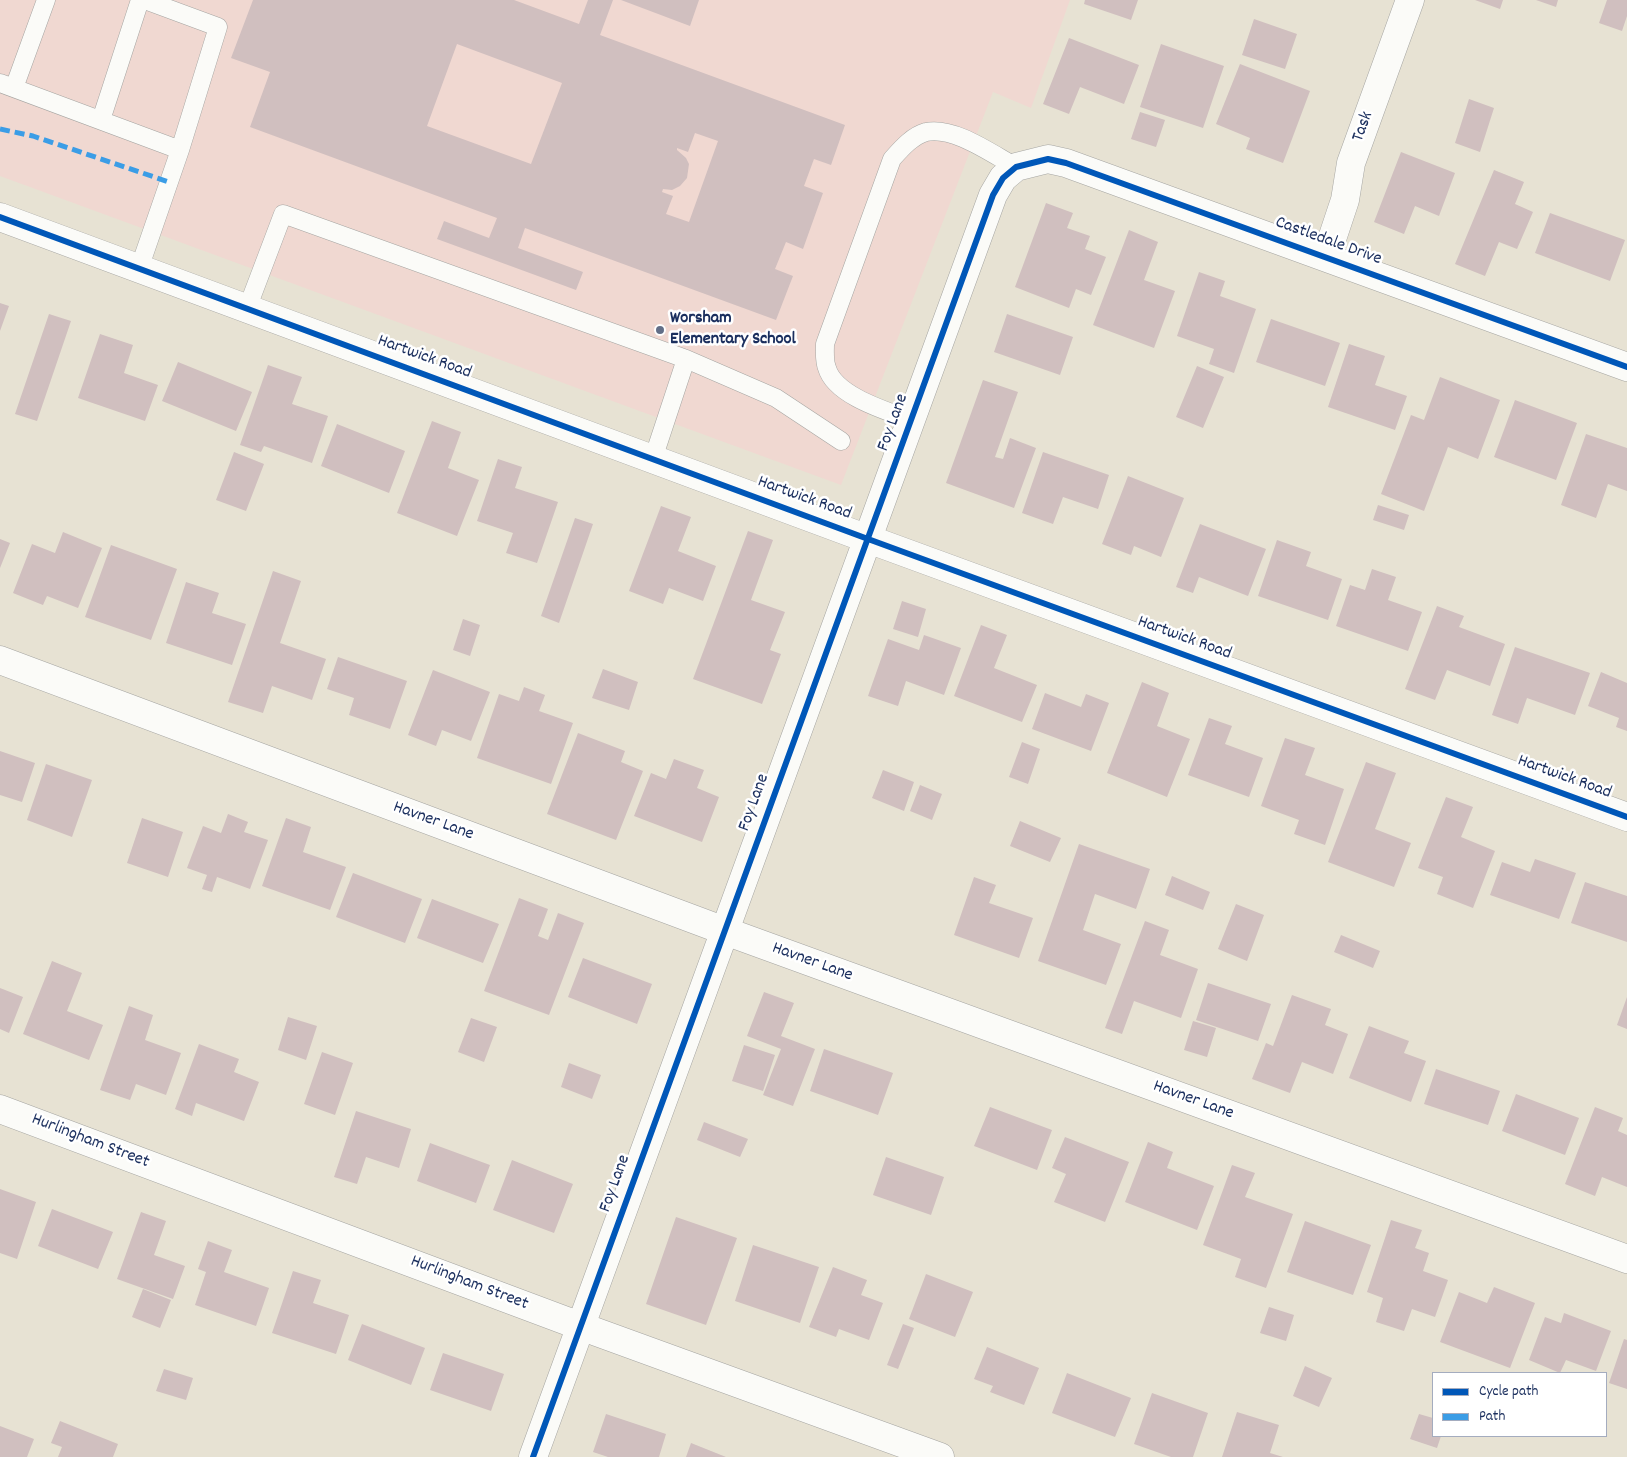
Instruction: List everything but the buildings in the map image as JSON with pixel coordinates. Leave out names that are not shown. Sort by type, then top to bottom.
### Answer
[{"type":"street","name":"Task","points":[[1326,257],[1345,200],[1351,163],[1410,0]]},
{"type":"street","name":"Castledale Drive","points":[[1016,167],[1048,159],[1066,163],[1627,367]]},
{"type":"street","name":"Foy Lane","points":[[533,1457],[993,195],[1003,178],[1016,167]]},
{"type":"street","name":"Hartwick Road","points":[[0,217],[868,539],[1627,817]]},
{"type":"street","name":"Havner Lane","points":[[0,660],[724,931],[1627,1258]]},
{"type":"street","name":"Hurlingham Street","points":[[0,1109],[580,1326],[940,1457]]},
{"type":"lane","points":[[46,0],[7,85],[180,150]]},
{"type":"lane","points":[[101,120],[140,0]]},
{"type":"lane","points":[[139,269],[180,150],[218,27],[146,0]]},
{"type":"lane","points":[[911,420],[868,405],[836,384],[826,368],[825,344],[892,159],[905,145],[925,132],[944,132],[964,139],[1016,167]]},
{"type":"lane","points":[[247,309],[283,214],[686,359],[776,398],[841,441]]},
{"type":"lane","points":[[653,459],[686,359]]},
{"type":"shaded area","name":"Worsham Elementary School","points":[[0,0],[1070,0],[1031,108],[993,92],[841,485],[0,176]]},
{"type":"marked path","points":[[0,129],[33,136],[169,182]]},
{"type":"cycle path","points":[[533,1457],[993,195],[1003,178],[1016,167],[1048,159],[1066,163],[1627,367]]},
{"type":"cycle path","points":[[0,217],[868,539],[1627,817]]},
{"type":"place","name":"Worsham Elementary School","points":[[660,330]]}]
